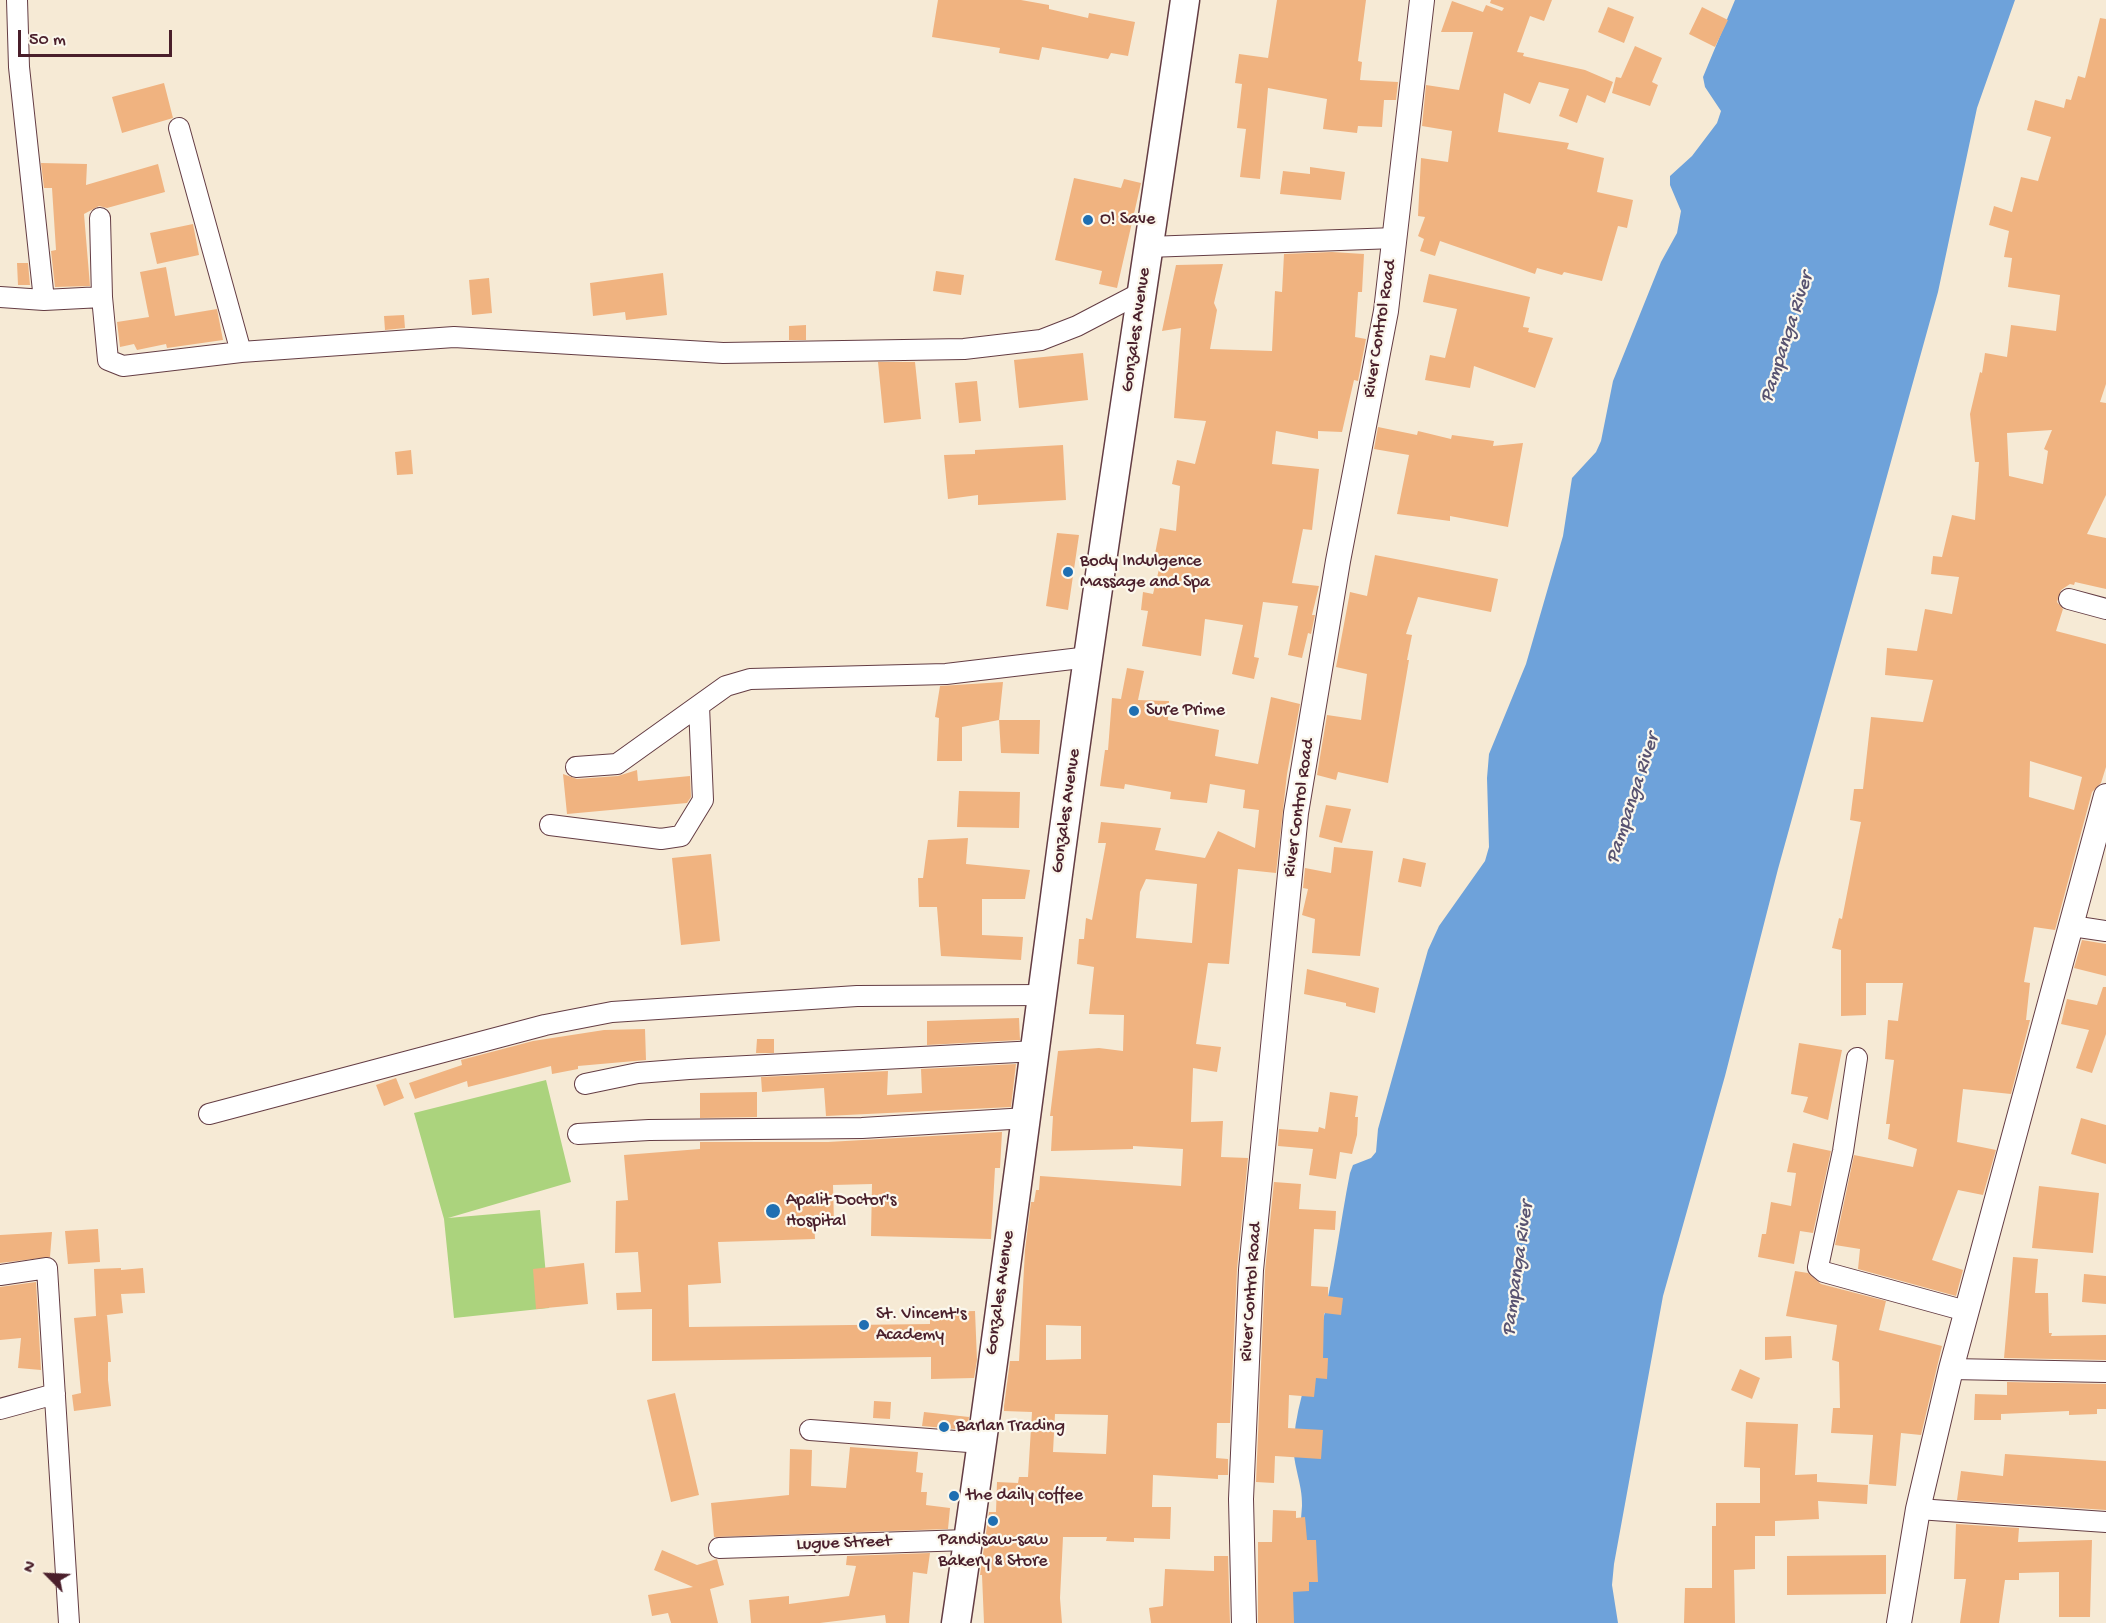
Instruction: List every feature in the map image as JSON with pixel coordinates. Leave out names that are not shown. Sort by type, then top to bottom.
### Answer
[{"type":"main road","name":"Gonzales Avenue","points":[[956,1623],[999,1305],[1037,1051],[1089,657],[1185,0]]},
{"type":"street","points":[[17,0],[19,67],[44,300]]},
{"type":"street","name":"River Control Road","points":[[1244,1623],[1241,1499],[1251,1270],[1296,813],[1338,561],[1386,311],[1422,0]]},
{"type":"street","points":[[180,128],[241,352]]},
{"type":"street","points":[[100,218],[102,297],[108,360],[123,366],[241,352],[454,337],[723,353],[964,349],[1041,340],[1077,326],[1144,291]]},
{"type":"street","points":[[1148,247],[1395,238]]},
{"type":"street","points":[[0,297],[44,300],[102,297]]},
{"type":"street","points":[[2069,599],[2106,609]]},
{"type":"street","points":[[576,766],[617,764],[726,686],[750,679],[946,674],[1089,657]]},
{"type":"street","points":[[550,825],[661,839],[681,836],[703,800],[705,788],[699,706]]},
{"type":"street","points":[[1899,1623],[1918,1509],[1950,1369],[2106,796]]},
{"type":"street","points":[[2072,926],[2106,931]]},
{"type":"street","points":[[209,1114],[545,1025],[612,1012],[857,996],[1044,994]]},
{"type":"street","points":[[585,1084],[639,1073],[689,1069],[1037,1051]]},
{"type":"street","points":[[1857,1058],[1843,1151],[1818,1267],[1824,1272],[1966,1311]]},
{"type":"street","points":[[578,1134],[649,1130],[862,1128],[1027,1118]]},
{"type":"street","points":[[0,1275],[47,1268],[69,1623]]},
{"type":"street","points":[[1950,1369],[2106,1372]]},
{"type":"street","points":[[0,1408],[55,1394]]},
{"type":"street","points":[[810,1430],[982,1443]]},
{"type":"street","points":[[1918,1509],[2106,1522]]},
{"type":"street","name":"Lugue Street","points":[[719,1548],[968,1540]]},
{"type":"green space","points":[[546,1080],[571,1182],[448,1218],[540,1210],[549,1308],[454,1318],[444,1219],[414,1113]]},
{"type":"water","name":"Pampanga River","points":[[1735,0],[2015,0],[1977,108],[1938,292],[1778,869],[1725,1076],[1663,1296],[1614,1564],[1612,1585],[1618,1623],[1283,1623],[1297,1550],[1302,1506],[1294,1456],[1296,1424],[1326,1306],[1350,1173],[1353,1165],[1371,1158],[1376,1152],[1378,1129],[1428,950],[1439,926],[1485,861],[1489,847],[1487,778],[1489,754],[1526,664],[1563,536],[1572,478],[1596,452],[1601,441],[1613,381],[1661,262],[1677,233],[1681,211],[1670,185],[1670,176],[1692,156],[1717,123],[1721,111],[1705,87],[1703,77]]},
{"type":"building","points":[[938,0],[1021,0],[1049,5],[1049,9],[1088,18],[1089,13],[1135,22],[1128,56],[1111,53],[1108,59],[1042,47],[1039,60],[999,53],[1000,48],[932,37]]},
{"type":"building","points":[[1277,0],[1366,0],[1358,61],[1362,62],[1360,80],[1398,82],[1396,100],[1384,100],[1382,127],[1358,126],[1357,133],[1323,129],[1327,99],[1268,88],[1260,179],[1240,177],[1246,129],[1237,128],[1242,84],[1235,83],[1239,54],[1268,58]]},
{"type":"building","points":[[1491,0],[1552,0],[1544,21],[1530,16],[1517,52],[1524,53],[1523,56],[1585,70],[1613,82],[1605,103],[1587,95],[1577,123],[1559,116],[1569,89],[1539,82],[1530,104],[1504,93],[1498,132],[1569,143],[1567,149],[1604,158],[1597,192],[1633,200],[1627,228],[1618,226],[1602,281],[1564,272],[1562,275],[1537,268],[1535,274],[1440,241],[1435,256],[1420,251],[1424,239],[1418,236],[1425,217],[1418,216],[1421,158],[1448,162],[1452,131],[1422,126],[1426,85],[1459,90],[1473,32],[1441,32],[1452,1],[1483,12],[1486,5],[1502,11],[1504,8],[1490,3]]},
{"type":"building","points":[[1608,7],[1634,17],[1624,43],[1598,32]]},
{"type":"building","points":[[1702,7],[1728,20],[1715,47],[1689,34]]},
{"type":"building","points":[[2100,18],[2106,19],[2106,384],[2100,402],[2106,403],[2106,495],[2087,534],[2106,538],[2106,589],[2075,582],[2074,585],[2070,584],[2061,590],[2057,602],[2063,609],[2056,631],[2106,644],[2106,767],[2101,783],[2092,792],[2055,930],[2034,927],[2024,982],[2030,983],[2026,1020],[2030,1020],[2011,1094],[1963,1089],[1957,1142],[1996,1150],[1983,1195],[1958,1190],[1932,1260],[1963,1270],[1956,1296],[1858,1269],[1860,1249],[1835,1245],[1854,1155],[1913,1167],[1917,1149],[1888,1139],[1890,1124],[1886,1124],[1894,1060],[1885,1059],[1888,1020],[1898,1021],[1903,983],[1866,983],[1866,1015],[1841,1016],[1841,950],[1832,948],[1839,918],[1842,919],[1861,822],[1850,820],[1854,789],[1863,789],[1871,717],[1923,722],[1933,680],[1885,675],[1887,648],[1917,651],[1925,609],[1952,614],[1959,577],[1931,574],[1933,556],[1942,557],[1952,515],[1975,520],[1979,462],[1975,462],[1970,414],[1980,372],[1982,373],[1985,353],[2007,357],[2011,325],[2056,331],[2060,295],[2008,287],[2012,258],[2004,257],[2009,231],[1989,225],[1994,206],[2012,212],[2021,177],[2038,181],[2051,137],[2027,130],[2035,100],[2064,108],[2066,99],[2071,100],[2078,76],[2085,78]],"holes":[[[2052,430],[2044,449],[2048,451],[2043,484],[2009,476],[2007,433]],[[2030,761],[2082,777],[2074,810],[2029,797]]]},
{"type":"building","points":[[1635,46],[1662,58],[1652,82],[1658,85],[1650,106],[1612,93],[1616,77],[1621,78]]},
{"type":"building","points":[[164,83],[173,118],[122,133],[112,97]]},
{"type":"building","points":[[41,163],[87,164],[86,185],[158,164],[165,192],[107,208],[99,206],[84,214],[90,286],[55,287],[51,251],[56,250],[52,188],[44,188]]},
{"type":"building","points":[[1310,167],[1345,172],[1341,200],[1280,194],[1283,171],[1310,174]]},
{"type":"building","points":[[1074,178],[1121,188],[1124,179],[1141,183],[1117,288],[1099,284],[1102,271],[1055,260]]},
{"type":"building","points":[[193,224],[199,255],[157,264],[150,233]]},
{"type":"building","points":[[1332,252],[1364,254],[1362,292],[1358,292],[1355,337],[1366,339],[1358,381],[1354,380],[1342,432],[1318,431],[1318,439],[1276,431],[1272,464],[1319,469],[1312,530],[1303,529],[1292,583],[1319,586],[1312,615],[1315,615],[1311,634],[1308,633],[1302,658],[1288,655],[1298,606],[1263,602],[1254,657],[1259,658],[1254,679],[1232,674],[1243,625],[1205,619],[1201,656],[1142,646],[1148,611],[1141,610],[1143,592],[1153,594],[1161,561],[1154,559],[1160,528],[1176,531],[1180,486],[1172,484],[1177,460],[1195,464],[1206,421],[1174,418],[1181,328],[1162,331],[1176,265],[1223,264],[1214,303],[1217,310],[1210,349],[1272,351],[1275,291],[1282,292],[1284,254]]},
{"type":"building","points":[[17,263],[28,263],[30,285],[18,285]]},
{"type":"building","points":[[166,267],[175,316],[217,309],[223,340],[167,348],[166,344],[137,350],[134,344],[120,347],[117,322],[149,317],[140,272]]},
{"type":"building","points":[[936,271],[964,275],[961,295],[933,291]]},
{"type":"building","points":[[663,273],[667,315],[626,320],[625,312],[593,316],[590,283]]},
{"type":"building","points":[[1429,274],[1530,297],[1523,327],[1529,328],[1528,332],[1553,338],[1535,388],[1474,366],[1470,388],[1425,380],[1430,355],[1445,358],[1457,309],[1423,302]]},
{"type":"building","points":[[489,278],[492,313],[472,315],[469,280]]},
{"type":"building","points":[[404,315],[405,328],[385,330],[384,316]]},
{"type":"building","points":[[806,325],[806,340],[789,340],[789,326]]},
{"type":"building","points":[[1083,353],[1088,400],[1019,408],[1014,360]]},
{"type":"building","points":[[878,362],[915,362],[921,419],[884,423]]},
{"type":"building","points":[[977,381],[981,421],[959,423],[955,383]]},
{"type":"building","points":[[1378,427],[1417,435],[1418,431],[1451,439],[1452,435],[1494,441],[1493,446],[1523,443],[1508,527],[1450,516],[1450,521],[1397,514],[1409,455],[1374,449]]},
{"type":"building","points":[[1063,445],[1066,500],[978,505],[978,495],[948,499],[944,455],[975,454],[975,450]]},
{"type":"building","points":[[411,450],[413,474],[397,475],[395,452]]},
{"type":"building","points":[[1057,533],[1079,535],[1068,610],[1046,606]]},
{"type":"building","points":[[1375,555],[1498,579],[1491,612],[1418,597],[1406,634],[1412,635],[1407,660],[1409,660],[1388,783],[1338,772],[1336,780],[1317,775],[1327,715],[1361,720],[1367,674],[1336,667],[1350,592],[1367,596]]},
{"type":"building","points":[[1127,668],[1144,671],[1138,700],[1169,701],[1168,720],[1219,730],[1215,756],[1258,764],[1271,697],[1300,704],[1287,774],[1276,873],[1238,869],[1229,964],[1208,963],[1196,1044],[1221,1047],[1217,1072],[1193,1068],[1191,1122],[1223,1121],[1221,1157],[1248,1158],[1237,1269],[1230,1423],[1217,1423],[1216,1458],[1228,1459],[1228,1475],[1218,1475],[1218,1479],[1153,1475],[1152,1507],[1171,1507],[1170,1539],[1134,1538],[1134,1542],[1106,1541],[1107,1537],[1063,1537],[1060,1598],[1062,1623],[984,1623],[982,1575],[980,1575],[989,1512],[996,1512],[997,1482],[1018,1483],[1019,1477],[1028,1477],[1032,1412],[1004,1411],[1004,1406],[1010,1361],[1019,1361],[1025,1250],[1031,1202],[1034,1202],[1036,1190],[1039,1190],[1040,1176],[1181,1186],[1183,1149],[1133,1146],[1133,1149],[1051,1151],[1053,1116],[1050,1116],[1058,1051],[1099,1048],[1123,1051],[1124,1015],[1089,1014],[1094,967],[1077,964],[1079,939],[1084,939],[1086,918],[1092,920],[1106,843],[1098,843],[1101,822],[1161,828],[1155,850],[1205,858],[1218,831],[1255,848],[1259,810],[1243,808],[1245,790],[1210,784],[1207,803],[1170,799],[1171,792],[1125,784],[1124,789],[1100,786],[1105,750],[1108,750],[1112,698],[1121,699]],"holes":[[[1146,879],[1197,884],[1192,943],[1136,938],[1140,892]],[[1046,1325],[1081,1326],[1081,1359],[1046,1360]],[[1055,1414],[1108,1415],[1106,1454],[1053,1452]]]},
{"type":"building","points":[[1003,682],[999,720],[962,727],[962,761],[937,761],[939,718],[935,717],[940,686]]},
{"type":"building","points":[[999,720],[1040,720],[1039,754],[1001,753]]},
{"type":"building","points":[[637,770],[638,781],[690,776],[691,797],[687,803],[567,814],[563,774],[577,779],[618,776]]},
{"type":"building","points":[[959,791],[1020,792],[1019,828],[957,827]]},
{"type":"building","points":[[1326,805],[1351,809],[1342,843],[1319,837]]},
{"type":"building","points":[[968,838],[966,864],[1030,870],[1025,899],[982,899],[982,935],[1023,937],[1021,960],[941,956],[937,907],[919,907],[918,878],[923,878],[928,840]]},
{"type":"building","points":[[1334,847],[1373,851],[1360,956],[1312,953],[1315,919],[1302,915],[1308,889],[1303,888],[1305,868],[1331,873]]},
{"type":"building","points":[[711,854],[720,941],[681,945],[672,858]]},
{"type":"building","points":[[1403,858],[1426,863],[1421,887],[1398,882]]},
{"type":"building","points":[[2082,940],[2106,944],[2106,976],[2074,968]]},
{"type":"building","points":[[1307,969],[1379,988],[1375,1013],[1346,1006],[1346,1003],[1304,994]]},
{"type":"building","points":[[2103,987],[2106,987],[2106,1034],[2092,1073],[2076,1068],[2089,1030],[2061,1024],[2067,999],[2097,1005]]},
{"type":"building","points":[[1019,1018],[1020,1040],[927,1045],[927,1021]]},
{"type":"building","points":[[645,1029],[646,1060],[578,1066],[578,1069],[552,1074],[551,1066],[468,1087],[467,1081],[415,1099],[409,1083],[462,1065],[461,1060],[533,1041],[604,1030]]},
{"type":"building","points":[[757,1039],[774,1039],[774,1053],[756,1053]]},
{"type":"building","points":[[1799,1043],[1842,1050],[1828,1120],[1803,1112],[1808,1097],[1791,1094]]},
{"type":"building","points":[[1016,1064],[1011,1107],[826,1116],[824,1088],[762,1092],[761,1077],[888,1071],[887,1095],[922,1093],[921,1069]]},
{"type":"building","points":[[396,1078],[404,1098],[384,1106],[376,1085]]},
{"type":"building","points":[[757,1092],[757,1117],[700,1118],[700,1093]]},
{"type":"building","points":[[1330,1092],[1358,1096],[1355,1117],[1358,1117],[1357,1135],[1352,1154],[1340,1152],[1336,1179],[1309,1175],[1313,1149],[1278,1146],[1279,1129],[1318,1132],[1319,1127],[1325,1129]]},
{"type":"building","points":[[2081,1118],[2106,1125],[2106,1164],[2071,1154]]},
{"type":"building","points":[[1002,1132],[1000,1168],[995,1168],[991,1239],[871,1236],[872,1184],[833,1185],[834,1223],[814,1223],[815,1239],[718,1242],[721,1283],[688,1285],[689,1327],[930,1324],[930,1312],[975,1311],[977,1360],[974,1378],[931,1379],[931,1357],[652,1361],[652,1309],[617,1310],[616,1293],[641,1292],[638,1252],[615,1253],[616,1201],[628,1200],[624,1155],[700,1149],[700,1142],[828,1142]]},
{"type":"building","points":[[1793,1143],[1831,1151],[1813,1233],[1800,1231],[1794,1264],[1758,1257],[1762,1234],[1766,1234],[1771,1202],[1791,1206],[1796,1173],[1787,1172]]},
{"type":"building","points":[[1274,1182],[1301,1184],[1299,1209],[1336,1211],[1335,1230],[1314,1229],[1311,1286],[1328,1287],[1328,1296],[1343,1298],[1341,1315],[1324,1313],[1323,1358],[1328,1358],[1327,1379],[1316,1378],[1314,1397],[1289,1395],[1288,1428],[1323,1430],[1321,1459],[1275,1456],[1274,1483],[1256,1482],[1265,1271]]},
{"type":"building","points":[[2039,1186],[2099,1193],[2093,1253],[2032,1248]]},
{"type":"building","points":[[98,1229],[100,1262],[68,1264],[65,1231]]},
{"type":"building","points":[[52,1232],[50,1257],[0,1263],[0,1235]]},
{"type":"building","points":[[2013,1257],[2038,1259],[2035,1293],[2048,1293],[2051,1336],[2106,1335],[2106,1360],[2004,1358]]},
{"type":"building","points":[[584,1263],[588,1304],[536,1309],[533,1269]]},
{"type":"building","points":[[143,1268],[145,1293],[121,1294],[123,1313],[107,1315],[111,1362],[108,1362],[108,1380],[111,1406],[74,1411],[72,1395],[81,1393],[74,1318],[96,1316],[94,1269]]},
{"type":"building","points":[[1795,1271],[1808,1273],[1821,1284],[1886,1301],[1879,1330],[1942,1346],[1921,1435],[1901,1433],[1896,1486],[1869,1484],[1873,1435],[1831,1433],[1833,1408],[1840,1408],[1839,1362],[1832,1360],[1837,1325],[1786,1316]]},
{"type":"building","points":[[2084,1274],[2106,1276],[2106,1304],[2082,1302]]},
{"type":"building","points":[[36,1282],[41,1370],[18,1368],[21,1338],[0,1340],[0,1287]]},
{"type":"building","points":[[1791,1336],[1792,1358],[1765,1360],[1765,1337]]},
{"type":"building","points":[[1740,1369],[1760,1378],[1752,1399],[1731,1390]]},
{"type":"building","points":[[2007,1382],[2106,1384],[2106,1409],[2097,1409],[2097,1414],[2069,1415],[2069,1411],[2001,1414],[2001,1420],[1974,1420],[1975,1394],[2007,1395]]},
{"type":"building","points":[[675,1393],[699,1495],[671,1502],[647,1400]]},
{"type":"building","points":[[874,1401],[891,1402],[890,1419],[873,1418]]},
{"type":"building","points":[[924,1412],[969,1417],[967,1430],[922,1426]]},
{"type":"building","points":[[1746,1422],[1798,1424],[1795,1475],[1817,1474],[1817,1482],[1868,1485],[1867,1504],[1818,1501],[1819,1519],[1775,1521],[1775,1536],[1755,1536],[1755,1569],[1734,1570],[1735,1623],[1684,1623],[1685,1588],[1712,1588],[1712,1526],[1716,1526],[1716,1503],[1760,1503],[1760,1468],[1744,1467]]},
{"type":"building","points":[[850,1447],[918,1452],[916,1472],[923,1473],[921,1492],[927,1492],[926,1505],[950,1508],[948,1529],[714,1537],[711,1503],[789,1495],[790,1449],[812,1450],[811,1486],[846,1488]]},
{"type":"building","points":[[2005,1454],[2106,1461],[2106,1510],[1957,1500],[1961,1471],[2003,1476]]},
{"type":"building","points":[[1273,1510],[1296,1511],[1296,1518],[1305,1517],[1307,1540],[1316,1540],[1318,1582],[1309,1582],[1309,1591],[1293,1592],[1294,1623],[1258,1623],[1258,1542],[1272,1542]]},
{"type":"building","points":[[1956,1524],[2019,1528],[2018,1542],[2092,1540],[2090,1617],[2059,1617],[2059,1572],[2019,1573],[2019,1580],[2005,1580],[1999,1623],[1960,1623],[1966,1579],[1954,1579]]},
{"type":"building","points":[[662,1550],[697,1565],[717,1559],[724,1585],[710,1589],[718,1623],[671,1623],[668,1613],[652,1616],[648,1595],[693,1587],[654,1570]]},
{"type":"building","points":[[930,1553],[927,1574],[913,1572],[909,1623],[886,1623],[885,1615],[820,1623],[751,1623],[749,1600],[789,1596],[789,1604],[849,1596],[856,1566],[846,1565],[847,1556]]},
{"type":"building","points":[[1886,1555],[1886,1594],[1787,1595],[1787,1556]]},
{"type":"building","points":[[1214,1556],[1228,1556],[1230,1623],[1151,1623],[1149,1608],[1163,1606],[1165,1569],[1214,1571]]},
{"type":"place","name":"O! Save","points":[[1088,220]]},
{"type":"place","name":"Body Indulgence Massage and Spa","points":[[1068,572]]},
{"type":"place","name":"Sure Prime","points":[[1134,711]]},
{"type":"place","name":"Apalit Doctor's Hospital","points":[[773,1211]]},
{"type":"place","name":"St. Vincent's Academy","points":[[864,1325]]},
{"type":"place","name":"Barlan Trading","points":[[944,1427]]},
{"type":"place","name":"the daily coffee","points":[[954,1496]]},
{"type":"place","name":"Pandisaw-saw Bakery & Store","points":[[993,1521]]}]
